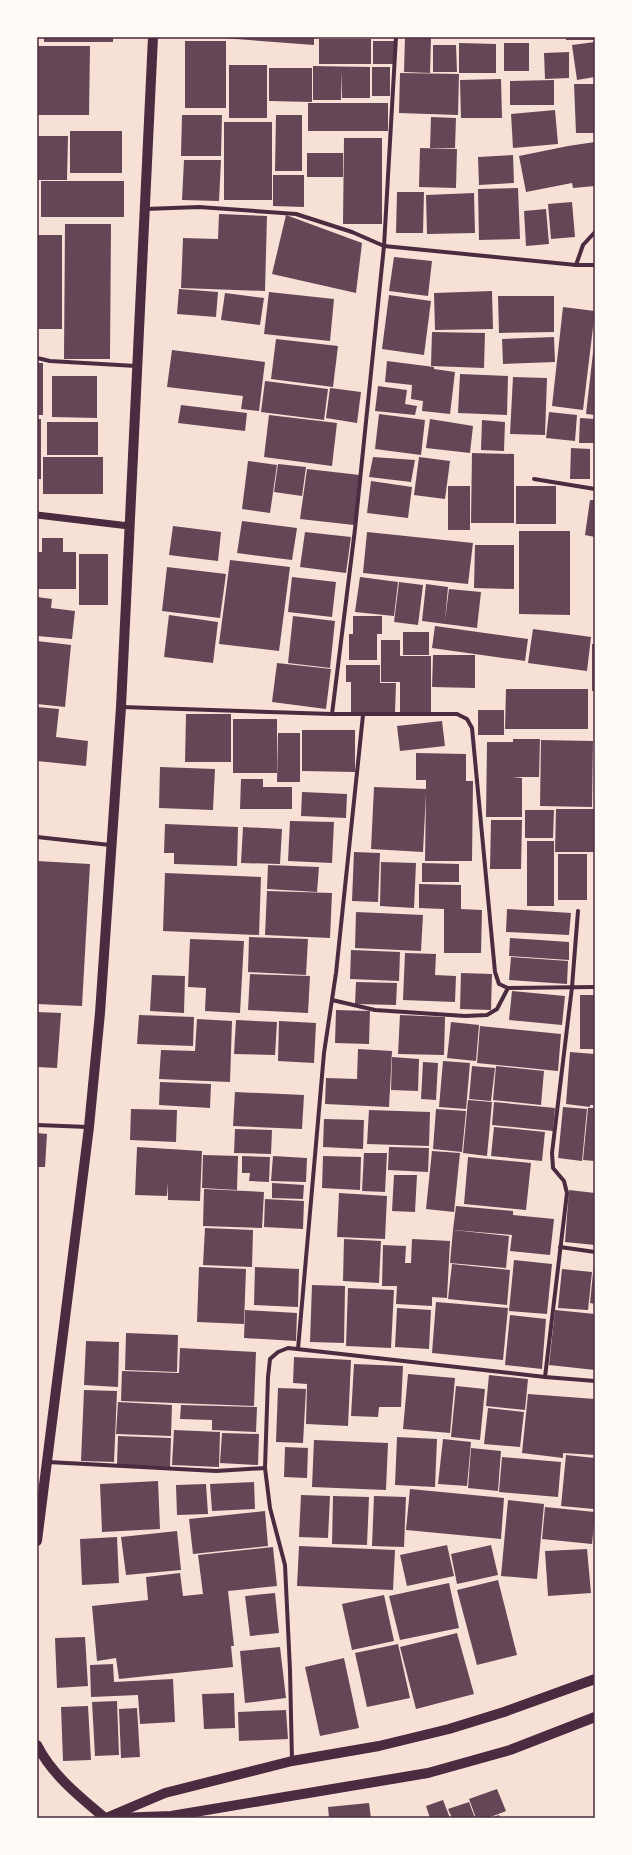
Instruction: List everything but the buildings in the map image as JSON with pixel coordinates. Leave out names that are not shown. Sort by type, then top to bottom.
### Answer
[{"type":"main road","points":[[37,1541],[38,1521],[48,1462],[89,1127],[100,1013],[121,707],[153,37]]},
{"type":"main road","points":[[37,1745],[40,1752],[69,1788],[105,1818],[165,1793],[292,1761],[379,1746],[449,1729],[504,1712],[595,1679]]},
{"type":"main road","points":[[116,1818],[171,1816],[428,1773],[510,1750],[595,1717]]},
{"type":"street","points":[[332,714],[355,529],[384,246],[396,37]]},
{"type":"street","points":[[145,209],[199,207],[296,214],[352,232],[384,246],[576,265],[595,265]]},
{"type":"street","points":[[576,265],[583,245],[595,232]]},
{"type":"street","points":[[37,358],[50,361],[137,366]]},
{"type":"street","points":[[534,478],[595,488]]},
{"type":"street","points":[[37,515],[129,526]]},
{"type":"street","points":[[121,707],[363,715],[458,714],[467,719],[473,736],[495,972],[499,984],[508,988],[595,987]]},
{"type":"street","points":[[298,1349],[324,1053],[332,1000],[363,715]]},
{"type":"street","points":[[37,837],[112,845]]},
{"type":"street","points":[[545,1377],[567,1193],[564,1181],[553,1168],[552,1152],[572,988],[578,911]]},
{"type":"street","points":[[332,1000],[375,1010],[465,1016],[487,1015],[497,1009],[508,988]]},
{"type":"street","points":[[37,1126],[89,1127]]},
{"type":"street","points":[[560,1247],[595,1252]]},
{"type":"street","points":[[292,1761],[290,1670],[285,1565],[270,1508],[264,1468],[270,1359],[278,1352],[288,1348],[545,1377],[595,1381]]},
{"type":"street","points":[[48,1462],[216,1471],[264,1468]]}]
